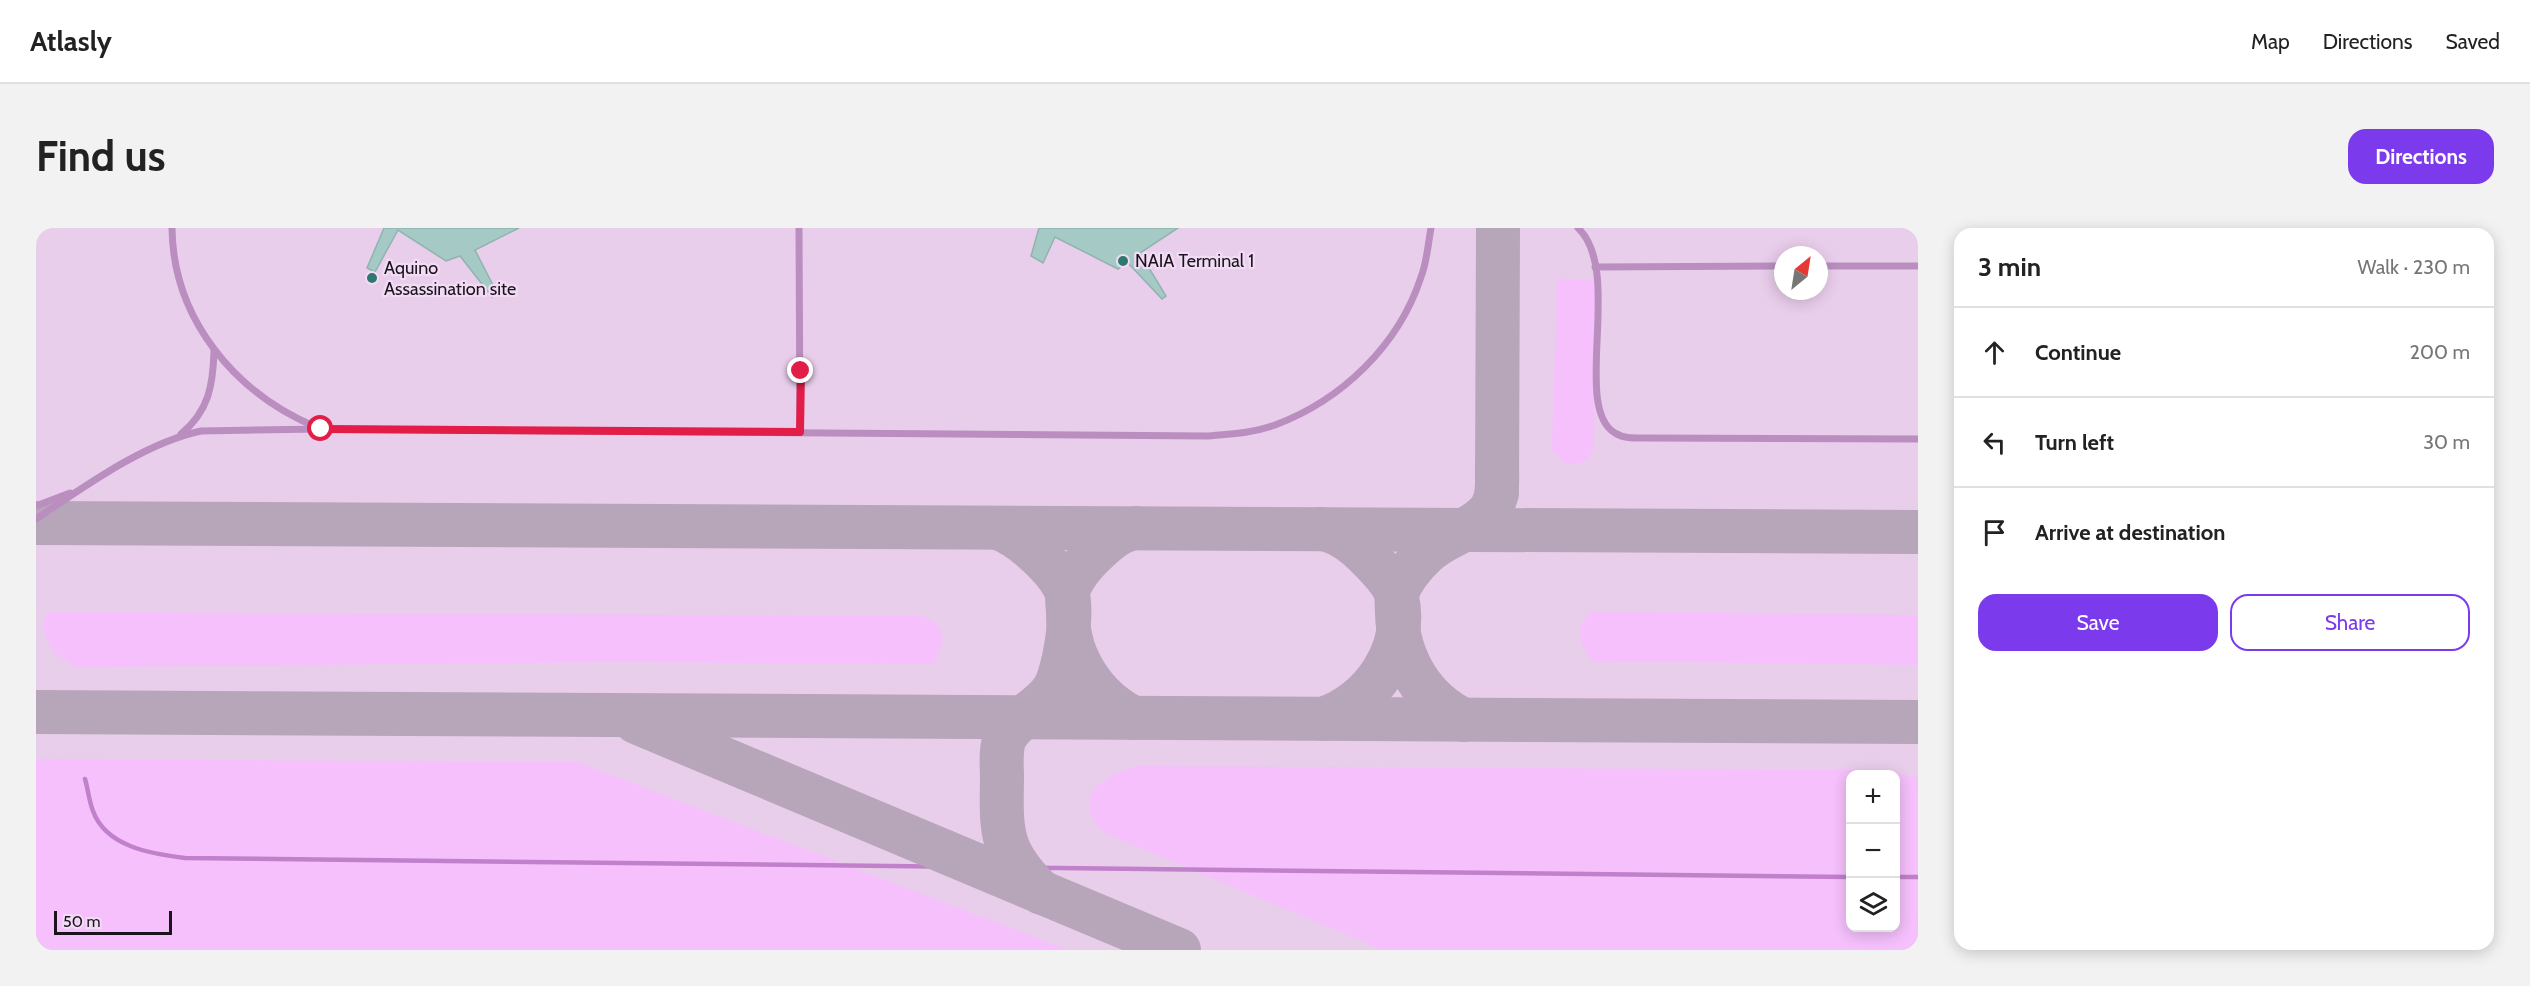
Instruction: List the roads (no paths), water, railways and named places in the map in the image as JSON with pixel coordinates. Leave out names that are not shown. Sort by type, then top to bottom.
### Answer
[{"type":"lane","points":[[172,228],[172,254],[180,284],[196,321],[214,351],[258,396],[292,417],[321,429]]},
{"type":"lane","points":[[799,228],[800,432]]},
{"type":"lane","points":[[36,519],[82,488],[174,439],[201,431],[321,429],[1208,436],[1245,433],[1275,425],[1335,393],[1368,366],[1387,343],[1407,312],[1422,276],[1431,228]]},
{"type":"lane","points":[[1578,228],[1588,237]]},
{"type":"lane","points":[[1587,228],[1598,289],[1597,401],[1604,422],[1616,434],[1627,438],[1918,439]]},
{"type":"lane","points":[[1595,267],[1774,266]]},
{"type":"lane","points":[[1828,266],[1918,266]]},
{"type":"lane","points":[[174,439],[203,411],[213,376],[214,351]]},
{"type":"lane","points":[[36,506],[82,488]]},
{"type":"waterway","points":[[85,779],[93,811],[99,823],[108,833],[119,841],[145,851],[185,858],[1846,877]]},
{"type":"waterway","points":[[1900,877],[1918,877]]},
{"type":"place","name":"NAIA Terminal 1","points":[[1123,261]]},
{"type":"place","name":"Aquino Assassination site","points":[[372,278]]}]
